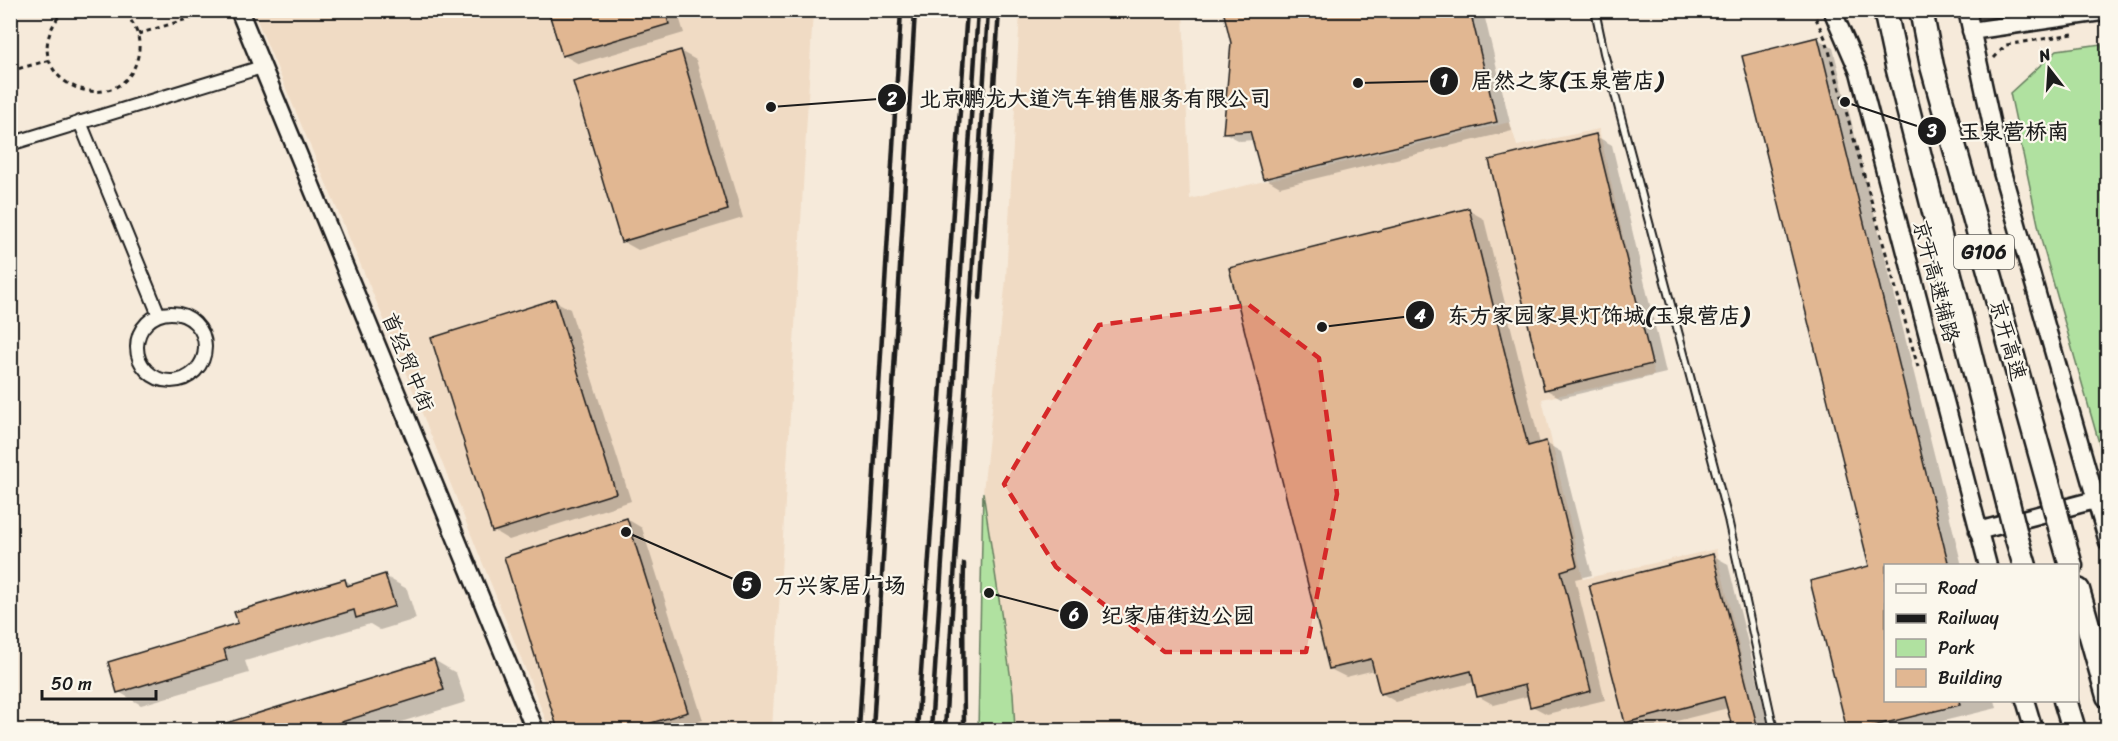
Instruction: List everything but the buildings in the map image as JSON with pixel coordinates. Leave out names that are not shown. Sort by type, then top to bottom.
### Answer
[{"type":"highway","points":[[1877,10],[1897,66]]},
{"type":"highway","name":"京开高速","points":[[1885,10],[1897,66],[2024,564]]},
{"type":"highway","name":"京开高速","points":[[1921,10],[1932,66],[2070,564]]},
{"type":"highway","points":[[2079,594],[2108,696]]},
{"type":"highway","points":[[2066,702],[2074,730]]},
{"type":"street","name":"首经贸中街","points":[[239,10],[535,730]]},
{"type":"street","name":"京开高速辅路","points":[[1832,10],[1859,72],[1987,564]]},
{"type":"street","points":[[1967,10],[2002,172],[2108,542]]},
{"type":"street","points":[[1971,31],[2108,11]]},
{"type":"street","points":[[10,144],[262,67]]},
{"type":"street","points":[[80,122],[159,315]]},
{"type":"street","points":[[180,314],[191,319],[205,338],[206,349],[203,361],[187,378],[164,381],[153,376],[139,360],[137,349],[142,329],[159,315],[180,314]]},
{"type":"street","points":[[1978,531],[2095,501]]},
{"type":"street","points":[[2026,702],[2034,730]]},
{"type":"lane","points":[[1595,10],[1604,53],[1728,519],[1774,730]]},
{"type":"path","points":[[64,10],[54,22],[48,37],[48,52],[52,67],[61,80],[74,88],[88,92],[103,91],[117,86],[129,76],[136,63],[140,49],[138,34],[132,20],[123,10]]},
{"type":"path","points":[[138,34],[217,10]]},
{"type":"path","points":[[1812,10],[1826,40],[1919,371]]},
{"type":"path","points":[[1993,59],[2006,45],[2074,34]]},
{"type":"path","points":[[1992,46],[1998,54]]},
{"type":"path","points":[[10,71],[50,60]]},
{"type":"highlighted area","points":[[1249,305],[1319,358],[1337,494],[1306,652],[1165,652],[1056,567],[1004,484],[1099,325]]},
{"type":"shaded area","points":[[253,11],[813,11],[772,730],[550,730],[390,334]]},
{"type":"shaded area","points":[[1020,11],[1183,11],[1190,199],[1510,122],[1517,146],[1599,129],[1654,375],[1542,399],[1583,579],[1716,549],[1759,730],[1015,730],[1013,693],[983,492],[1006,279]]},
{"type":"green space","points":[[2101,44],[2108,83],[2107,471],[2042,243],[2010,93],[2057,50]]},
{"type":"green space","points":[[983,492],[1013,693],[1015,730],[978,730]]},
{"type":"railway","points":[[859,730],[901,10]]},
{"type":"railway","points":[[873,730],[915,10]]},
{"type":"railway","points":[[917,730],[967,10]]},
{"type":"railway","points":[[931,730],[978,10]]},
{"type":"railway","points":[[945,730],[988,10]]},
{"type":"railway","points":[[980,298],[999,10]]},
{"type":"railway","points":[[964,564],[964,730]]},
{"type":"place","name":"居然之家(玉泉营店)","points":[[1358,83]]},
{"type":"place","name":"玉泉营桥南","points":[[1845,102]]},
{"type":"place","name":"北京鹏龙大道汽车销售服务有限公司","points":[[771,107]]},
{"type":"place","name":"东方家园家具灯饰城(玉泉营店)","points":[[1322,327]]},
{"type":"place","name":"万兴家居广场","points":[[626,532]]},
{"type":"place","name":"纪家庙街边公园","points":[[989,593]]}]
